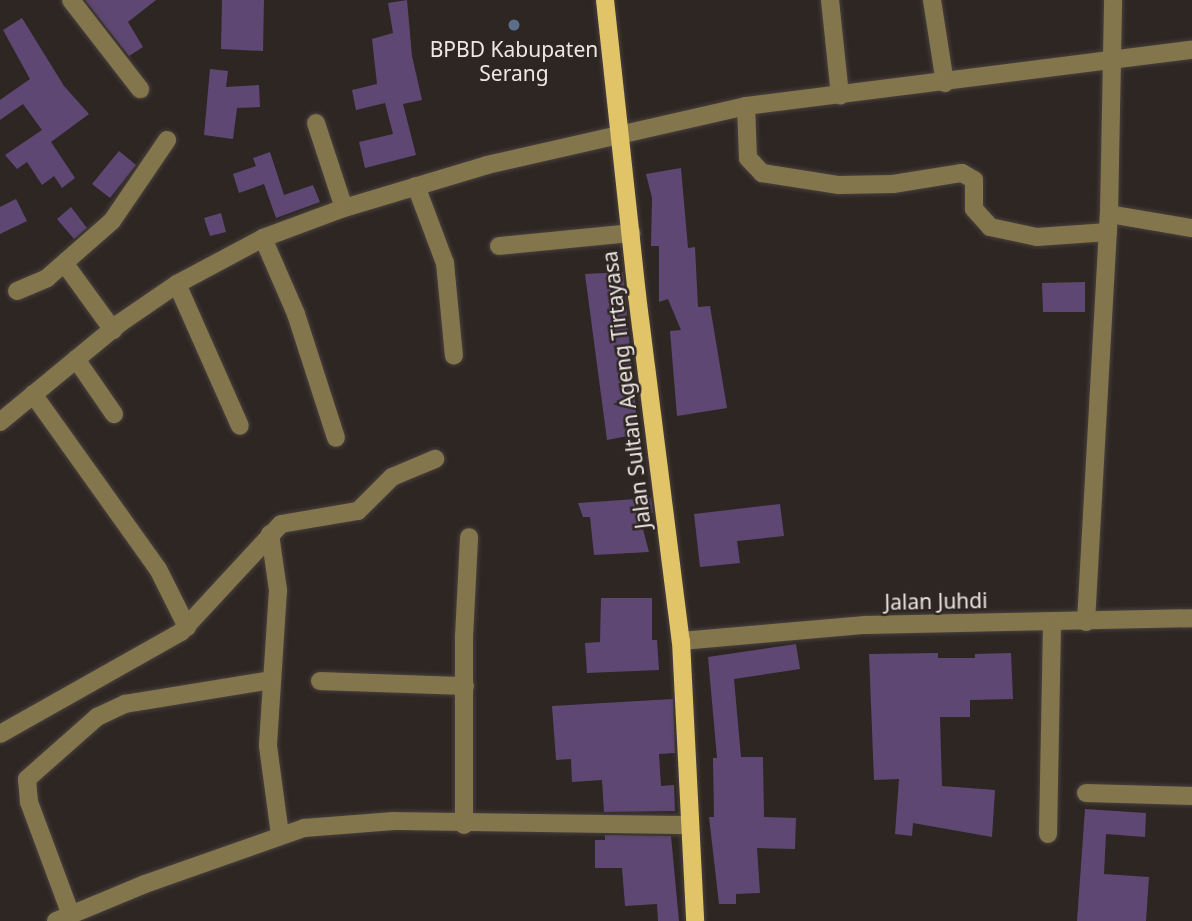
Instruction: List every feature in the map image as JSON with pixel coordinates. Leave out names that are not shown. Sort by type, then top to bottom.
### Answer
[{"type":"main road","name":"Jalan Sultan Ageng Tirtayasa","points":[[606,0],[631,233],[681,641],[695,921]]},
{"type":"street","points":[[71,0],[140,89]]},
{"type":"street","points":[[830,0],[840,95]]},
{"type":"street","points":[[932,0],[945,83]]},
{"type":"street","points":[[1086,622],[1109,223],[1113,0]]},
{"type":"street","points":[[0,422],[113,330],[177,285],[263,238],[344,208],[416,186],[621,133],[746,106],[945,83],[1112,57],[1192,50]]},
{"type":"street","points":[[746,106],[748,158],[762,173],[839,186],[962,173],[974,180],[974,209],[990,227],[1037,237],[1109,223],[1192,228]]},
{"type":"street","points":[[316,124],[344,208]]},
{"type":"street","points":[[17,291],[65,264],[112,221],[167,139]]},
{"type":"street","points":[[416,186],[445,263],[454,356]]},
{"type":"street","points":[[499,246],[631,233]]},
{"type":"street","points":[[263,238],[296,314],[336,438]]},
{"type":"street","points":[[65,264],[113,330]]},
{"type":"street","points":[[177,285],[240,426]]},
{"type":"street","points":[[76,359],[114,414]]},
{"type":"street","points":[[33,394],[158,569],[187,627]]},
{"type":"street","points":[[0,734],[187,627],[270,534],[286,523],[358,511],[392,477],[435,459]]},
{"type":"street","points":[[270,534],[278,590],[268,746],[280,835]]},
{"type":"street","points":[[464,825],[469,537]]},
{"type":"street","name":"Jalan Juhdi","points":[[681,641],[865,625],[1192,618]]},
{"type":"street","points":[[1048,834],[1052,622]]},
{"type":"street","points":[[271,680],[125,704],[97,717],[27,779],[29,802],[63,918],[304,828],[394,821],[464,825],[689,825]]},
{"type":"street","points":[[320,681],[465,686]]},
{"type":"street","points":[[1086,793],[1192,796]]},
{"type":"building","points":[[85,0],[156,0],[128,22],[143,47],[129,56]]},
{"type":"building","points":[[222,0],[264,0],[263,51],[221,49]]},
{"type":"building","points":[[407,0],[412,56],[422,100],[403,104],[416,155],[365,168],[359,142],[393,134],[385,103],[356,110],[352,90],[377,84],[372,39],[393,33],[388,3]]},
{"type":"building","points":[[22,18],[64,86],[89,114],[51,142],[75,178],[62,188],[54,176],[42,185],[27,162],[17,169],[5,155],[42,130],[23,104],[0,120],[0,100],[30,79],[3,30]]},
{"type":"building","points":[[210,69],[228,71],[226,87],[259,85],[260,107],[237,108],[233,139],[204,135]]},
{"type":"building","points":[[119,151],[136,165],[110,198],[92,184]]},
{"type":"building","points":[[270,152],[284,195],[313,185],[320,202],[276,218],[264,184],[239,193],[233,174],[256,166],[253,158]]},
{"type":"building","points":[[681,168],[688,248],[695,247],[698,307],[710,306],[727,408],[677,416],[670,331],[681,330],[668,299],[659,302],[659,246],[651,246],[652,198],[646,174]]},
{"type":"building","points":[[16,199],[27,221],[0,234],[0,207]]},
{"type":"building","points":[[71,207],[87,228],[74,239],[57,219]]},
{"type":"building","points":[[221,213],[226,232],[210,236],[204,218]]},
{"type":"building","points":[[623,272],[638,434],[607,440],[585,274]]},
{"type":"building","points":[[1085,282],[1085,312],[1043,312],[1042,283]]},
{"type":"building","points":[[651,498],[653,513],[639,514],[649,552],[594,555],[590,517],[583,517],[578,503]]},
{"type":"building","points":[[780,504],[784,536],[737,541],[740,563],[700,567],[694,514]]},
{"type":"building","points":[[601,598],[652,598],[652,640],[657,640],[659,670],[587,673],[585,643],[600,642]]},
{"type":"building","points":[[796,644],[800,669],[734,679],[741,757],[763,757],[764,817],[796,818],[795,849],[757,848],[760,893],[736,894],[736,904],[719,904],[709,817],[714,817],[713,758],[717,758],[708,657]]},
{"type":"building","points":[[938,653],[938,658],[975,658],[975,654],[1011,653],[1013,699],[970,700],[970,717],[940,717],[942,786],[995,790],[992,837],[913,823],[912,836],[895,834],[899,779],[874,780],[869,654]]},
{"type":"building","points":[[673,699],[675,753],[659,754],[661,786],[674,785],[675,811],[604,812],[602,780],[572,782],[571,759],[556,760],[552,706]]},
{"type":"building","points":[[1085,809],[1146,813],[1145,837],[1106,834],[1104,874],[1149,877],[1146,921],[1077,921]]},
{"type":"building","points":[[605,835],[671,836],[679,921],[658,921],[657,904],[625,906],[622,868],[595,868],[595,840],[605,840]]},
{"type":"place","name":"BPBD Kabupaten Serang","points":[[514,25]]}]
